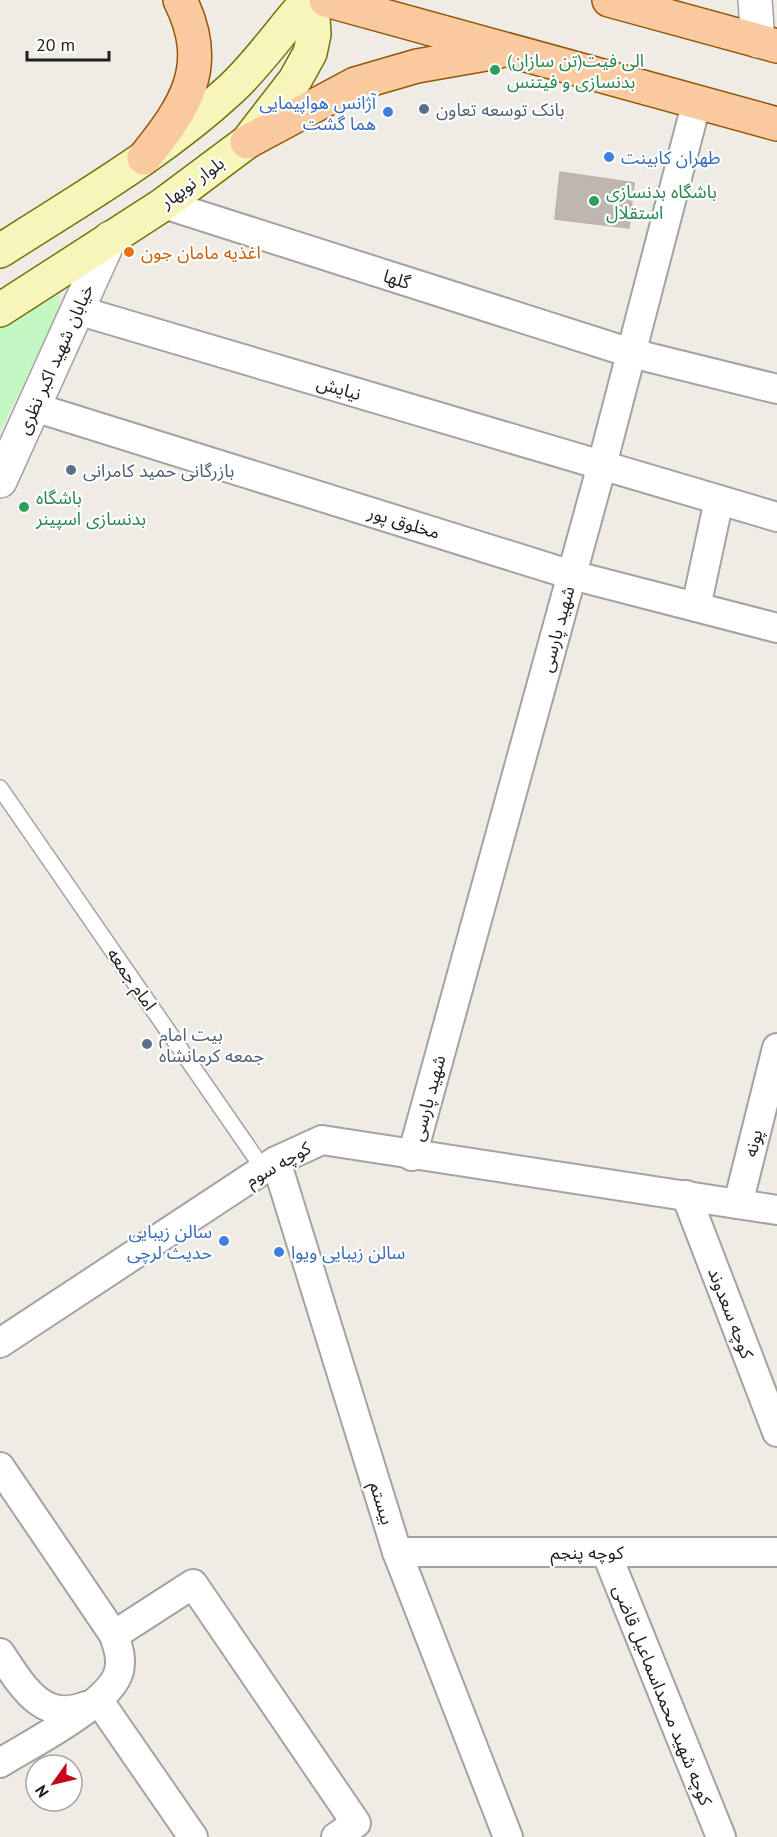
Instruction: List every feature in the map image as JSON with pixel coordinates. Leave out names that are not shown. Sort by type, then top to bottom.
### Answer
[{"type":"main road","points":[[144,158],[182,108],[194,77],[194,40],[180,0]]},
{"type":"main road","name":"بلوار نوبهار","points":[[0,251],[144,158],[184,129],[232,87],[310,0]]},
{"type":"main road","name":"بلوار نوبهار","points":[[0,310],[164,204],[247,142],[295,80],[310,54],[314,34],[310,0]]},
{"type":"main road","points":[[326,0],[777,124]]},
{"type":"main road","points":[[609,0],[767,44]]},
{"type":"main road","points":[[247,142],[355,84],[417,66],[507,51]]},
{"type":"street","points":[[756,0],[767,44]]},
{"type":"street","name":"شهید پارسی","points":[[412,1156],[602,465],[697,101]]},
{"type":"street","name":"گلها","points":[[164,204],[631,353],[777,390]]},
{"type":"street","name":"خیابان شهید اکبر نظری","points":[[0,481],[110,237]]},
{"type":"street","name":"نیایش","points":[[77,310],[777,517]]},
{"type":"street","name":"مخلوق پور","points":[[34,407],[572,575],[777,628]]},
{"type":"street","points":[[696,607],[719,500]]},
{"type":"street","name":"پونه","points":[[738,1204],[777,1048]]},
{"type":"street","name":"کوچه سوم","points":[[0,1344],[270,1165],[322,1140],[412,1156],[777,1210]]},
{"type":"street","name":"بیستم","points":[[270,1165],[397,1552],[508,1837]]},
{"type":"street","name":"کوچه سعدوند","points":[[686,1195],[777,1432]]},
{"type":"street","points":[[0,1467],[114,1635],[120,1656],[119,1671],[112,1686],[99,1701],[0,1763]]},
{"type":"street","name":"کوچه پنجم","points":[[397,1552],[777,1552]]},
{"type":"street","name":"کوچه شهید محمداسماعیل قاضی","points":[[606,1552],[721,1837]]},
{"type":"street","points":[[114,1635],[194,1584],[356,1823],[336,1837]]},
{"type":"street","points":[[0,1653],[27,1694],[44,1707],[71,1711],[99,1701]]},
{"type":"street","points":[[99,1701],[193,1837]]},
{"type":"lane","name":"امام جمعه","points":[[0,788],[270,1165]]},
{"type":"green space","points":[[53,292],[60,298],[59,310],[0,432],[0,324]]},
{"type":"building","name":"باشگاه بدنسازی استقلال","points":[[560,172],[634,183],[629,228],[555,219]]},
{"type":"place","name":"الی فیت(تن سازان) بدنسازی و فیتنس","points":[[495,70]]},
{"type":"place","name":"بانک توسعه تعاون","points":[[424,109]]},
{"type":"place","name":"آژانس هواپیمایی هما گشت","points":[[388,112]]},
{"type":"place","name":"طهران کابینت","points":[[609,157]]},
{"type":"place","name":"باشگاه بدنسازی استقلال","points":[[594,201]]},
{"type":"place","name":"اغذیه مامان جون","points":[[129,252]]},
{"type":"place","name":"بازرگانی حمید کامرانی","points":[[71,470]]},
{"type":"place","name":"باشگاه بدنسازی اسپینر","points":[[24,507]]},
{"type":"place","name":"بیت امام جمعه کرمانشاه","points":[[147,1044]]},
{"type":"place","name":"سالن زیبایی حدیث لرچی","points":[[224,1241]]},
{"type":"place","name":"سالن زیبایی ویوا","points":[[279,1252]]}]
